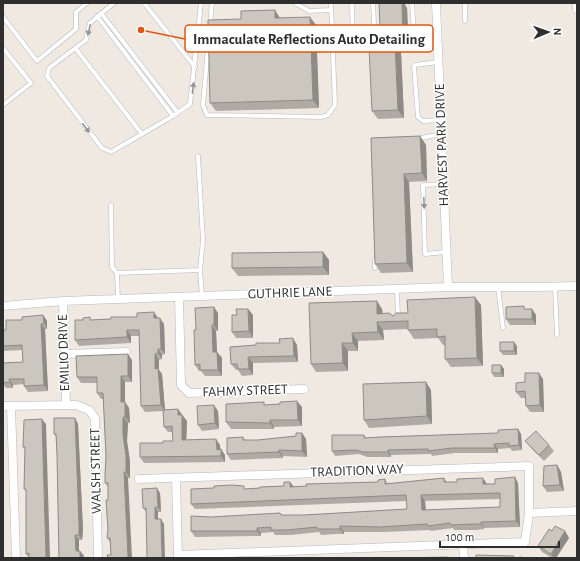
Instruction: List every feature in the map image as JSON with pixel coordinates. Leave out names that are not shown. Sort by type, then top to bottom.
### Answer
[{"type":"street","name":"HARVEST PARK DRIVE","points":[[436,3],[448,287]]},
{"type":"street","points":[[577,3],[577,9]]},
{"type":"street","name":"GUTHRIE LANE","points":[[3,306],[63,301],[397,288],[577,286]]},
{"type":"street","name":"FAHMY STREET","points":[[179,297],[182,385],[189,393],[304,389]]},
{"type":"street","name":"EMILIO DRIVE","points":[[63,301],[66,405]]},
{"type":"street","points":[[64,354],[126,352]]},
{"type":"street","points":[[7,406],[16,558]]},
{"type":"street","name":"WALSH STREET","points":[[7,406],[76,406],[89,410],[95,418],[98,558]]},
{"type":"street","name":"TRADITION WAY","points":[[139,479],[529,466],[530,512]]},
{"type":"street","points":[[176,478],[178,557],[525,542],[530,512],[577,511]]},
{"type":"street","points":[[463,544],[464,558]]},
{"type":"lane","points":[[3,17],[38,61],[76,29],[76,12],[87,3]]},
{"type":"lane","points":[[114,3],[90,23],[86,40],[50,68],[47,76],[102,148],[114,151],[178,113],[187,106],[191,99],[201,3]]},
{"type":"lane","points":[[144,3],[195,67]]},
{"type":"lane","points":[[212,3],[203,105],[207,115],[321,117],[328,115],[335,105],[331,3]]},
{"type":"lane","points":[[295,3],[309,10],[331,10]]},
{"type":"lane","points":[[352,3],[353,47],[375,45],[373,3]]},
{"type":"lane","points":[[412,3],[415,48],[438,46]]},
{"type":"lane","points":[[465,3],[466,21]]},
{"type":"lane","points":[[99,15],[178,113]]},
{"type":"lane","points":[[99,15],[173,116]]},
{"type":"lane","points":[[3,48],[31,83],[3,105]]},
{"type":"lane","points":[[76,49],[142,134]]},
{"type":"lane","points":[[438,62],[422,63],[415,65],[414,67],[418,117],[423,120],[441,120]]},
{"type":"lane","points":[[410,139],[441,134]]},
{"type":"lane","points":[[198,156],[203,240],[200,270],[202,296]]},
{"type":"lane","points":[[443,184],[423,184],[425,254],[446,252]]},
{"type":"lane","points":[[111,205],[112,267],[117,273],[118,299]]},
{"type":"lane","points":[[375,252],[375,268]]},
{"type":"lane","points":[[117,273],[200,270]]},
{"type":"lane","points":[[498,287],[503,328]]},
{"type":"lane","points":[[555,287],[557,335]]},
{"type":"lane","points":[[397,288],[398,321]]},
{"type":"building","points":[[379,3],[402,3],[403,44],[395,44],[398,110],[372,111],[369,48],[381,48]]},
{"type":"building","points":[[275,10],[275,18],[310,17],[313,100],[210,103],[208,20],[241,19],[241,11]]},
{"type":"building","points":[[420,136],[422,173],[404,174],[407,263],[375,264],[371,138]]},
{"type":"building","points":[[323,252],[323,267],[232,268],[232,253]]},
{"type":"building","points":[[475,297],[477,358],[445,359],[445,336],[437,337],[437,329],[408,330],[408,321],[377,322],[378,332],[352,333],[353,343],[342,343],[343,363],[311,364],[309,303],[377,301],[377,314],[389,313],[393,316],[396,313],[408,313],[407,300]]},
{"type":"building","points":[[524,306],[524,309],[532,309],[532,319],[506,319],[506,307]]},
{"type":"building","points":[[214,307],[214,325],[212,325],[213,352],[217,352],[218,370],[200,370],[200,364],[195,365],[195,308]]},
{"type":"building","points":[[236,309],[248,309],[249,331],[232,332],[232,315],[237,315]]},
{"type":"building","points":[[154,312],[154,318],[160,318],[161,349],[158,349],[158,353],[155,354],[155,369],[158,368],[161,405],[141,406],[139,330],[127,330],[127,337],[75,340],[75,320],[83,320],[83,318],[90,317],[90,320],[111,319],[111,317],[137,317],[137,313]]},
{"type":"building","points":[[43,315],[44,323],[41,324],[44,385],[24,386],[24,379],[9,379],[10,382],[3,383],[3,363],[23,362],[22,345],[3,346],[3,330],[6,330],[6,320],[22,320],[22,317]]},
{"type":"building","points":[[293,338],[294,356],[248,357],[249,369],[238,369],[237,364],[231,364],[230,347],[256,345],[256,343],[280,343],[279,339]]},
{"type":"building","points":[[500,342],[514,342],[514,351],[500,351]]},
{"type":"building","points":[[128,354],[128,376],[121,376],[121,402],[125,402],[123,435],[126,456],[126,472],[124,472],[128,558],[108,558],[107,555],[111,555],[110,538],[107,538],[108,529],[106,500],[108,500],[108,483],[105,483],[106,456],[103,393],[97,393],[97,377],[77,377],[76,356]]},
{"type":"building","points":[[492,365],[501,365],[501,373],[492,373]]},
{"type":"building","points":[[525,373],[539,373],[540,405],[526,406],[525,391],[516,392],[516,383],[525,382]]},
{"type":"building","points":[[426,382],[427,416],[364,420],[363,384]]},
{"type":"building","points":[[297,401],[298,420],[270,420],[270,423],[226,422],[226,404],[264,402],[264,405]]},
{"type":"building","points":[[214,405],[215,423],[198,425],[197,406]]},
{"type":"building","points":[[178,409],[178,415],[182,415],[182,440],[216,439],[217,450],[221,449],[221,456],[140,457],[140,443],[163,443],[163,441],[173,441],[172,426],[164,427],[163,410]]},
{"type":"building","points":[[54,418],[75,418],[79,535],[75,535],[76,551],[80,551],[80,558],[59,558],[57,455],[56,434],[54,434]]},
{"type":"building","points":[[42,419],[46,558],[29,558],[29,553],[26,554],[26,489],[24,489],[25,447],[23,447],[24,420]]},
{"type":"building","points":[[518,429],[519,445],[509,446],[509,443],[494,444],[495,448],[452,448],[428,451],[428,449],[388,450],[388,452],[363,452],[356,450],[332,451],[332,435],[364,435],[364,438],[498,433],[498,430]]},
{"type":"building","points":[[536,431],[549,445],[539,455],[525,441]]},
{"type":"building","points":[[296,433],[302,433],[302,451],[279,450],[279,452],[227,454],[227,438],[243,437],[243,440],[258,440],[296,436]]},
{"type":"building","points":[[557,465],[560,485],[543,486],[544,466]]},
{"type":"building","points":[[515,477],[516,521],[451,525],[450,523],[428,526],[427,524],[380,527],[340,526],[340,529],[317,529],[317,527],[271,530],[271,527],[257,528],[257,531],[191,531],[191,516],[211,517],[280,513],[281,515],[304,515],[407,509],[406,495],[191,504],[191,489],[214,488],[214,486],[232,485],[244,486],[244,489],[260,488],[284,486],[284,482],[290,482],[290,487],[307,486],[306,484],[378,482],[378,480],[385,479],[385,484],[444,478],[444,482],[457,482],[457,479],[483,478],[483,484],[495,484],[495,479]],"holes":[[[500,493],[500,507],[422,510],[421,495]]]},
{"type":"building","points":[[157,488],[158,507],[155,507],[155,519],[161,519],[162,558],[147,558],[146,508],[143,508],[142,489]]},
{"type":"building","points":[[555,526],[565,531],[551,554],[538,546],[549,529],[552,531]]},
{"type":"building","points":[[476,555],[514,556],[514,558],[476,558]]},
{"type":"building","points":[[448,557],[448,558],[398,558]]},
{"type":"place","name":"Immaculate Reflections Auto Detailing","points":[[141,30]]}]
